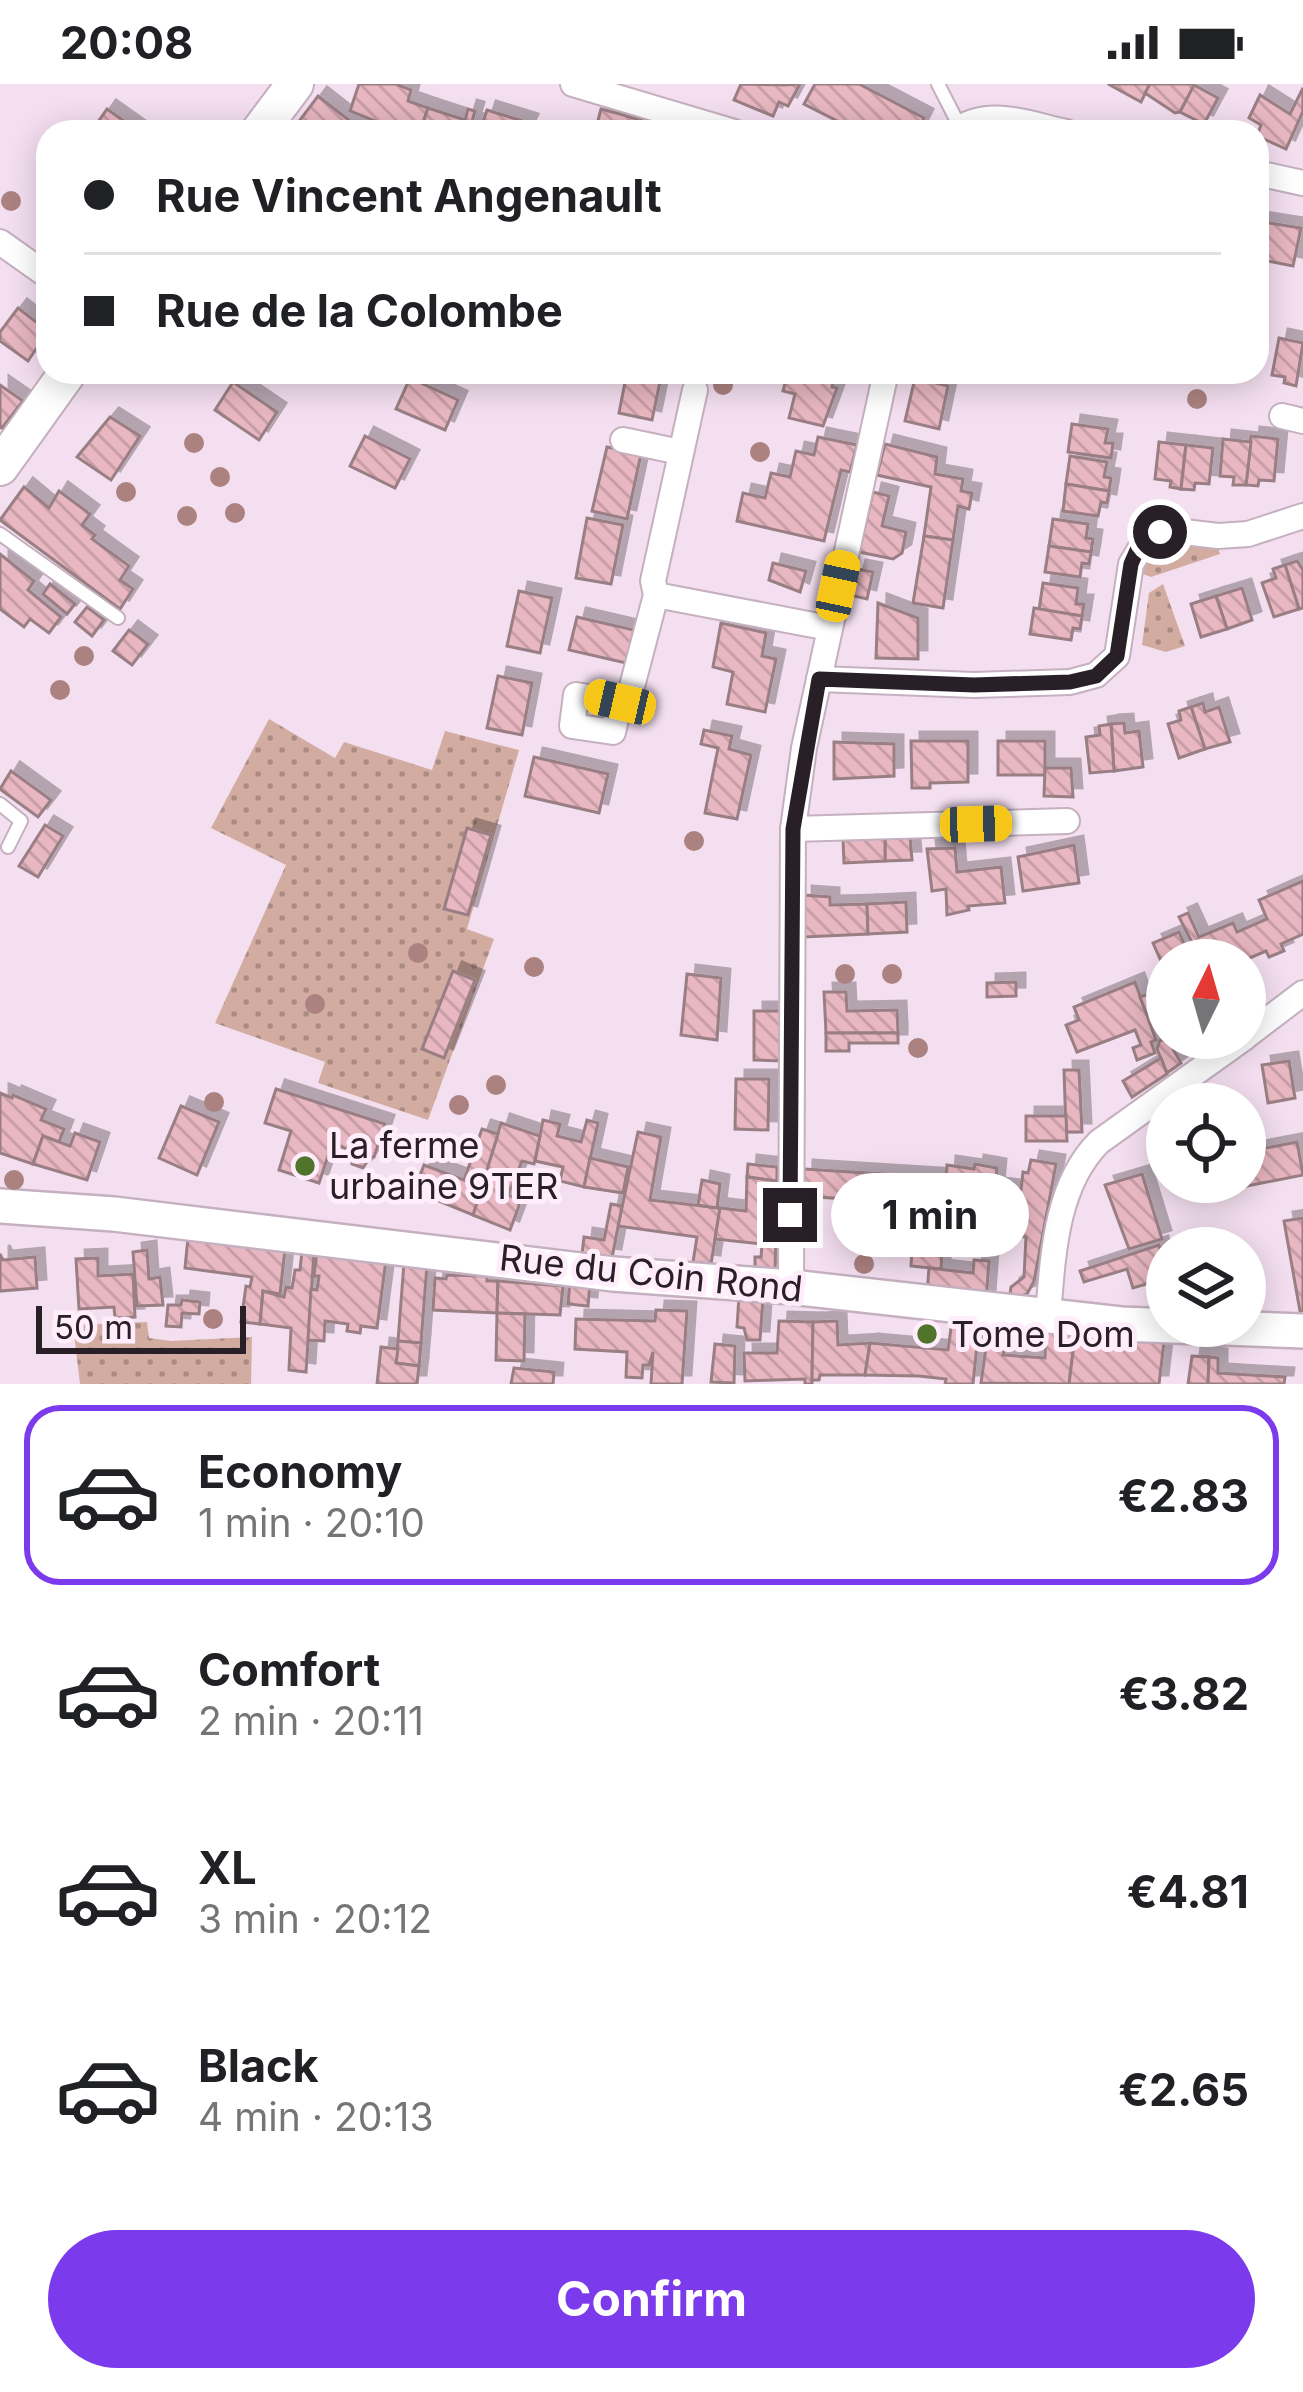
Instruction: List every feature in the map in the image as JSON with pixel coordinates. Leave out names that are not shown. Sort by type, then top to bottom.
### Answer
[{"type":"main road","points":[[268,120],[295,84]]},
{"type":"main road","points":[[0,467],[59,384]]},
{"type":"street","points":[[573,84],[694,120]]},
{"type":"street","points":[[973,120],[1011,120]]},
{"type":"street","points":[[1269,176],[1303,183]]},
{"type":"street","points":[[0,242],[36,268]]},
{"type":"street","points":[[791,1287],[793,829],[829,628],[883,384]]},
{"type":"street","points":[[620,702],[630,694],[656,595],[652,581],[695,390]]},
{"type":"street","points":[[623,440],[680,452]]},
{"type":"street","points":[[819,679],[974,685],[1070,682],[1096,676],[1117,656],[1131,564],[1146,539],[1176,531],[1248,534],[1303,516]]},
{"type":"street","points":[[656,595],[829,628]]},
{"type":"street","points":[[793,829],[1067,820]]},
{"type":"street","points":[[1266,1022],[1303,993]]},
{"type":"street","points":[[1048,1316],[1064,1199],[1080,1162],[1099,1142],[1216,1059]]},
{"type":"street","name":"Rue du Coin Rond","points":[[0,1206],[114,1214],[613,1274],[791,1287],[1121,1324],[1303,1331]]},
{"type":"lane","points":[[938,84],[953,120]]},
{"type":"lane","points":[[0,533],[118,618]]},
{"type":"lane","points":[[0,804],[20,821],[8,847]]},
{"type":"shaded area","points":[[1176,543],[1218,548],[1220,554],[1151,577],[1143,574],[1154,553]]},
{"type":"shaded area","points":[[1163,584],[1185,646],[1166,652],[1142,645],[1149,593]]},
{"type":"shaded area","points":[[269,719],[335,758],[344,742],[432,770],[445,731],[519,750],[467,929],[494,939],[428,1120],[318,1083],[325,1062],[215,1023],[286,865],[211,828]]},
{"type":"shaded area","points":[[147,1322],[149,1338],[252,1337],[251,1384],[80,1384],[73,1325]]},
{"type":"building","points":[[359,84],[396,84],[411,90],[408,101],[428,108],[424,120],[372,120],[350,111]]},
{"type":"building","points":[[741,84],[800,84],[788,106],[779,102],[773,116],[734,100]]},
{"type":"building","points":[[815,84],[859,84],[924,118],[835,120],[804,104]]},
{"type":"building","points":[[1108,84],[1150,84],[1141,102]]},
{"type":"building","points":[[1150,84],[1195,84],[1175,113],[1145,93]]},
{"type":"building","points":[[1194,85],[1218,98],[1206,120],[1180,112]]},
{"type":"building","points":[[1303,88],[1303,111],[1286,149],[1269,141],[1269,120],[1249,118],[1260,95],[1290,114]]},
{"type":"building","points":[[318,96],[349,120],[300,120]]},
{"type":"building","points":[[428,108],[465,120],[424,120]]},
{"type":"building","points":[[107,109],[122,120],[99,120]]},
{"type":"building","points":[[601,109],[640,120],[598,120]]},
{"type":"building","points":[[487,110],[519,120],[484,120]]},
{"type":"building","points":[[1269,223],[1301,228],[1293,266],[1269,261]]},
{"type":"building","points":[[18,308],[36,322],[36,349],[28,361],[0,341],[0,332]]},
{"type":"building","points":[[1279,338],[1303,343],[1296,386],[1272,375]]},
{"type":"building","points":[[236,384],[277,412],[259,440],[215,410]]},
{"type":"building","points":[[407,384],[423,384],[458,400],[445,430],[396,409]]},
{"type":"building","points":[[625,384],[660,384],[652,420],[619,413]]},
{"type":"building","points":[[785,384],[833,384],[837,388],[823,426],[789,418],[795,394],[783,391]]},
{"type":"building","points":[[914,384],[948,386],[939,429],[905,421]]},
{"type":"building","points":[[0,385],[23,401],[2,428],[0,427]]},
{"type":"building","points":[[110,417],[140,436],[111,480],[77,457]]},
{"type":"building","points":[[1072,424],[1108,429],[1105,443],[1113,443],[1111,458],[1068,452]]},
{"type":"building","points":[[365,436],[410,459],[395,488],[350,466]]},
{"type":"building","points":[[1251,436],[1278,439],[1274,481],[1246,485]]},
{"type":"building","points":[[818,437],[857,445],[850,472],[841,470],[824,541],[737,521],[743,493],[765,498],[771,473],[790,477],[796,451],[814,455]]},
{"type":"building","points":[[1223,439],[1251,442],[1246,485],[1233,485],[1234,477],[1220,476]]},
{"type":"building","points":[[1159,442],[1186,445],[1181,489],[1170,487],[1171,481],[1155,479]]},
{"type":"building","points":[[885,444],[937,457],[935,474],[963,479],[961,491],[972,493],[969,509],[958,506],[953,540],[924,536],[931,487],[877,475]]},
{"type":"building","points":[[1186,445],[1213,448],[1209,484],[1195,483],[1194,490],[1181,489]]},
{"type":"building","points":[[607,447],[641,454],[627,519],[592,511]]},
{"type":"building","points":[[1070,456],[1107,462],[1104,477],[1111,478],[1109,491],[1066,484]]},
{"type":"building","points":[[1066,484],[1109,491],[1098,516],[1063,511]]},
{"type":"building","points":[[24,487],[49,508],[59,491],[90,514],[82,525],[95,535],[92,539],[129,566],[120,580],[133,589],[120,609],[0,520]]},
{"type":"building","points":[[873,492],[889,496],[882,526],[906,532],[902,553],[893,559],[859,552]]},
{"type":"building","points":[[587,518],[623,525],[611,584],[576,578]]},
{"type":"building","points":[[1053,519],[1088,524],[1091,552],[1049,546]]},
{"type":"building","points":[[924,536],[953,540],[943,608],[913,603]]},
{"type":"building","points":[[1049,546],[1091,552],[1089,564],[1082,563],[1080,577],[1045,572]]},
{"type":"building","points":[[0,554],[34,581],[28,590],[61,617],[49,633],[30,619],[24,627],[0,609]]},
{"type":"building","points":[[1297,561],[1303,570],[1303,608],[1299,609],[1285,565]]},
{"type":"building","points":[[773,563],[806,571],[800,592],[769,580]]},
{"type":"building","points":[[1285,565],[1299,609],[1274,617],[1262,583],[1276,578],[1273,569]]},
{"type":"building","points":[[857,569],[873,572],[867,599],[850,595]]},
{"type":"building","points":[[1043,583],[1078,588],[1076,604],[1084,604],[1082,616],[1039,610]]},
{"type":"building","points":[[50,584],[75,604],[67,614],[43,594]]},
{"type":"building","points":[[1242,588],[1252,620],[1227,629],[1216,596]]},
{"type":"building","points":[[519,591],[552,598],[540,653],[507,646]]},
{"type":"building","points":[[1216,596],[1227,629],[1201,637],[1191,604]]},
{"type":"building","points":[[878,603],[918,618],[918,659],[876,658]]},
{"type":"building","points":[[87,607],[104,620],[92,636],[75,622]]},
{"type":"building","points":[[1034,608],[1082,616],[1080,629],[1073,628],[1071,640],[1030,634]]},
{"type":"building","points":[[577,617],[634,630],[626,663],[569,650]]},
{"type":"building","points":[[721,623],[766,633],[762,656],[776,659],[765,712],[727,704],[733,672],[713,667]]},
{"type":"building","points":[[129,630],[148,644],[132,665],[113,651]]},
{"type":"building","points":[[498,676],[532,683],[522,735],[487,728]]},
{"type":"building","points":[[1203,703],[1205,712],[1219,707],[1230,742],[1205,749],[1191,707]]},
{"type":"building","points":[[1191,707],[1205,749],[1179,758],[1168,724],[1181,720],[1179,711]]},
{"type":"building","points":[[1124,723],[1125,733],[1139,731],[1143,767],[1114,771],[1111,724]]},
{"type":"building","points":[[1111,724],[1114,771],[1090,773],[1086,737],[1100,735],[1099,726]]},
{"type":"building","points":[[704,730],[732,736],[729,749],[751,755],[737,819],[705,813],[718,748],[701,744]]},
{"type":"building","points":[[911,741],[968,741],[968,782],[912,788]]},
{"type":"building","points":[[998,741],[1045,741],[1045,775],[998,775]]},
{"type":"building","points":[[834,742],[894,744],[894,776],[834,779]]},
{"type":"building","points":[[534,757],[608,774],[599,813],[525,796]]},
{"type":"building","points":[[1045,768],[1071,768],[1073,797],[1044,796]]},
{"type":"building","points":[[11,771],[51,800],[38,817],[0,789]]},
{"type":"building","points":[[45,825],[63,836],[38,877],[19,866]]},
{"type":"building","points":[[467,828],[491,835],[468,915],[444,909]]},
{"type":"building","points":[[910,837],[912,860],[885,861],[885,838]]},
{"type":"building","points":[[885,838],[885,861],[844,863],[843,840]]},
{"type":"building","points":[[1074,845],[1079,883],[1023,891],[1018,857]]},
{"type":"building","points":[[955,848],[957,872],[1001,867],[1005,903],[968,906],[969,910],[947,915],[946,889],[932,891],[927,849]]},
{"type":"building","points":[[1303,881],[1303,934],[1281,944],[1284,951],[1269,957],[1266,939],[1190,939],[1179,917],[1188,913],[1199,937],[1233,923],[1237,932],[1267,919],[1259,900]]},
{"type":"building","points":[[803,895],[830,897],[830,905],[867,904],[868,934],[804,937]]},
{"type":"building","points":[[906,902],[907,932],[868,934],[867,904]]},
{"type":"building","points":[[453,971],[475,980],[444,1058],[422,1049]]},
{"type":"building","points":[[687,974],[721,978],[717,1040],[681,1035]]},
{"type":"building","points":[[1016,982],[1016,996],[987,997],[987,983]]},
{"type":"building","points":[[1135,982],[1146,1012],[1146,1056],[1137,1060],[1133,1048],[1141,1045],[1135,1030],[1077,1052],[1066,1025],[1079,1020],[1074,1007]]},
{"type":"building","points":[[824,992],[846,992],[847,1011],[897,1010],[898,1033],[826,1033]]},
{"type":"building","points":[[754,1011],[783,1011],[782,1061],[754,1060]]},
{"type":"building","points":[[826,1033],[898,1033],[898,1043],[849,1043],[849,1051],[826,1051]]},
{"type":"building","points":[[1159,1059],[1167,1074],[1146,1083],[1132,1097],[1123,1081]]},
{"type":"building","points":[[1161,1059],[1179,1059],[1181,1063],[1167,1073]]},
{"type":"building","points":[[1289,1061],[1295,1098],[1268,1103],[1262,1065]]},
{"type":"building","points":[[1064,1070],[1079,1070],[1082,1132],[1066,1132]]},
{"type":"building","points":[[736,1079],[769,1079],[768,1130],[735,1129]]},
{"type":"building","points":[[276,1089],[385,1124],[374,1157],[363,1168],[352,1164],[354,1151],[332,1144],[319,1183],[279,1170],[291,1131],[265,1123]]},
{"type":"building","points":[[0,1093],[46,1109],[41,1120],[64,1129],[59,1142],[43,1136],[33,1164],[0,1153]]},
{"type":"building","points":[[181,1106],[219,1122],[197,1175],[159,1158]]},
{"type":"building","points":[[1026,1116],[1066,1116],[1067,1141],[1026,1141]]},
{"type":"building","points":[[543,1120],[560,1124],[557,1136],[581,1142],[587,1120],[598,1123],[584,1187],[560,1181],[563,1167],[535,1161]]},
{"type":"building","points":[[501,1123],[540,1136],[534,1164],[522,1161],[508,1195],[519,1206],[510,1230],[473,1215]]},
{"type":"building","points":[[482,1129],[498,1134],[473,1215],[414,1191],[424,1165],[464,1180]]},
{"type":"building","points":[[638,1132],[661,1137],[650,1200],[720,1208],[711,1264],[693,1262],[697,1237],[618,1226]]},
{"type":"building","points":[[75,1133],[100,1142],[87,1180],[33,1164],[43,1136],[70,1146]]},
{"type":"building","points":[[1297,1142],[1303,1175],[1266,1182],[1266,1148]]},
{"type":"building","points":[[590,1158],[628,1167],[623,1193],[584,1187]]},
{"type":"building","points":[[1031,1160],[1056,1164],[1034,1281],[1027,1294],[1009,1301],[1011,1287],[1024,1277],[1026,1237],[991,1233],[995,1187],[1021,1190],[1023,1172],[1028,1173]]},
{"type":"building","points":[[748,1164],[777,1167],[777,1181],[747,1177]]},
{"type":"building","points":[[975,1164],[997,1168],[991,1233],[943,1229],[947,1165],[974,1169]]},
{"type":"building","points":[[804,1169],[946,1178],[941,1269],[911,1266],[914,1214],[874,1211],[875,1201],[803,1196]]},
{"type":"building","points":[[1142,1174],[1146,1203],[1151,1203],[1158,1227],[1146,1227],[1146,1244],[1129,1249],[1105,1185]]},
{"type":"building","points":[[747,1177],[777,1181],[775,1273],[755,1272],[755,1257],[761,1257],[762,1244],[715,1239],[720,1208],[746,1211]]},
{"type":"building","points":[[702,1180],[720,1184],[717,1208],[698,1205]]},
{"type":"building","points":[[611,1204],[622,1206],[612,1258],[582,1254],[584,1237],[604,1240]]},
{"type":"building","points":[[1303,1218],[1303,1317],[1301,1317],[1284,1221]]},
{"type":"building","points":[[188,1238],[285,1249],[280,1294],[263,1291],[260,1324],[241,1322],[246,1286],[250,1287],[252,1277],[185,1268]]},
{"type":"building","points":[[1146,1249],[1146,1284],[1133,1288],[1127,1269],[1084,1282],[1080,1271]]},
{"type":"building","points":[[147,1250],[149,1279],[160,1277],[163,1305],[137,1306],[133,1252]]},
{"type":"building","points":[[302,1251],[314,1252],[306,1372],[289,1370],[291,1328],[260,1324],[263,1291],[284,1297],[286,1287],[292,1288],[295,1270],[300,1270]]},
{"type":"building","points":[[317,1252],[386,1260],[377,1328],[361,1326],[360,1333],[347,1331],[348,1324],[325,1321],[324,1341],[308,1340],[311,1289],[317,1290],[319,1276],[314,1276]]},
{"type":"building","points":[[0,1254],[3,1260],[35,1257],[37,1288],[0,1291]]},
{"type":"building","points":[[98,1258],[98,1276],[133,1274],[135,1317],[115,1318],[114,1307],[79,1309],[76,1259]]},
{"type":"building","points":[[974,1260],[989,1261],[986,1300],[927,1293],[929,1268],[973,1273]]},
{"type":"building","points":[[404,1263],[427,1265],[421,1343],[398,1341]]},
{"type":"building","points":[[447,1275],[487,1276],[487,1281],[498,1281],[497,1313],[433,1310],[435,1278],[446,1279]]},
{"type":"building","points":[[498,1281],[563,1286],[560,1315],[497,1313]]},
{"type":"building","points":[[570,1281],[590,1283],[588,1306],[568,1304]]},
{"type":"building","points":[[739,1296],[763,1298],[760,1340],[747,1340],[744,1328],[737,1327]]},
{"type":"building","points":[[182,1300],[200,1302],[199,1314],[182,1313],[181,1327],[166,1326],[168,1305],[181,1305]]},
{"type":"building","points":[[656,1310],[687,1311],[682,1384],[651,1384],[653,1352],[649,1365],[643,1365],[642,1378],[626,1377],[627,1352],[575,1349],[576,1319],[655,1321]]},
{"type":"building","points":[[497,1313],[525,1314],[524,1361],[496,1360]]},
{"type":"building","points":[[779,1321],[813,1322],[812,1384],[805,1384],[805,1379],[745,1381],[744,1353],[777,1353]]},
{"type":"building","points":[[837,1321],[838,1345],[870,1343],[865,1375],[820,1375],[819,1380],[812,1380],[813,1322]]},
{"type":"building","points":[[952,1321],[979,1325],[973,1384],[865,1375],[870,1343],[948,1350]]},
{"type":"building","points":[[989,1326],[1011,1328],[1003,1355],[1045,1358],[1046,1333],[1075,1336],[1069,1384],[981,1383]]},
{"type":"building","points":[[1075,1336],[1146,1341],[1146,1347],[1163,1347],[1159,1384],[1069,1384]]},
{"type":"building","points":[[398,1341],[421,1343],[419,1366],[396,1363]]},
{"type":"building","points":[[715,1344],[735,1346],[734,1383],[711,1382]]},
{"type":"building","points":[[381,1347],[398,1349],[396,1363],[419,1366],[417,1384],[377,1384]]},
{"type":"building","points":[[1192,1356],[1209,1357],[1208,1384],[1188,1384]]},
{"type":"building","points":[[1209,1357],[1218,1358],[1218,1373],[1285,1377],[1284,1384],[1208,1384]]},
{"type":"building","points":[[514,1368],[554,1372],[553,1384],[511,1384]]},
{"type":"place","name":"La ferme urbaine 9TER","points":[[305,1166]]},
{"type":"place","name":"Tome Dom","points":[[927,1334]]},
{"type":"route","points":[[790,1215],[793,829],[819,679],[974,685],[1070,682],[1096,676],[1117,656],[1131,564],[1138,548],[1160,532]]}]
